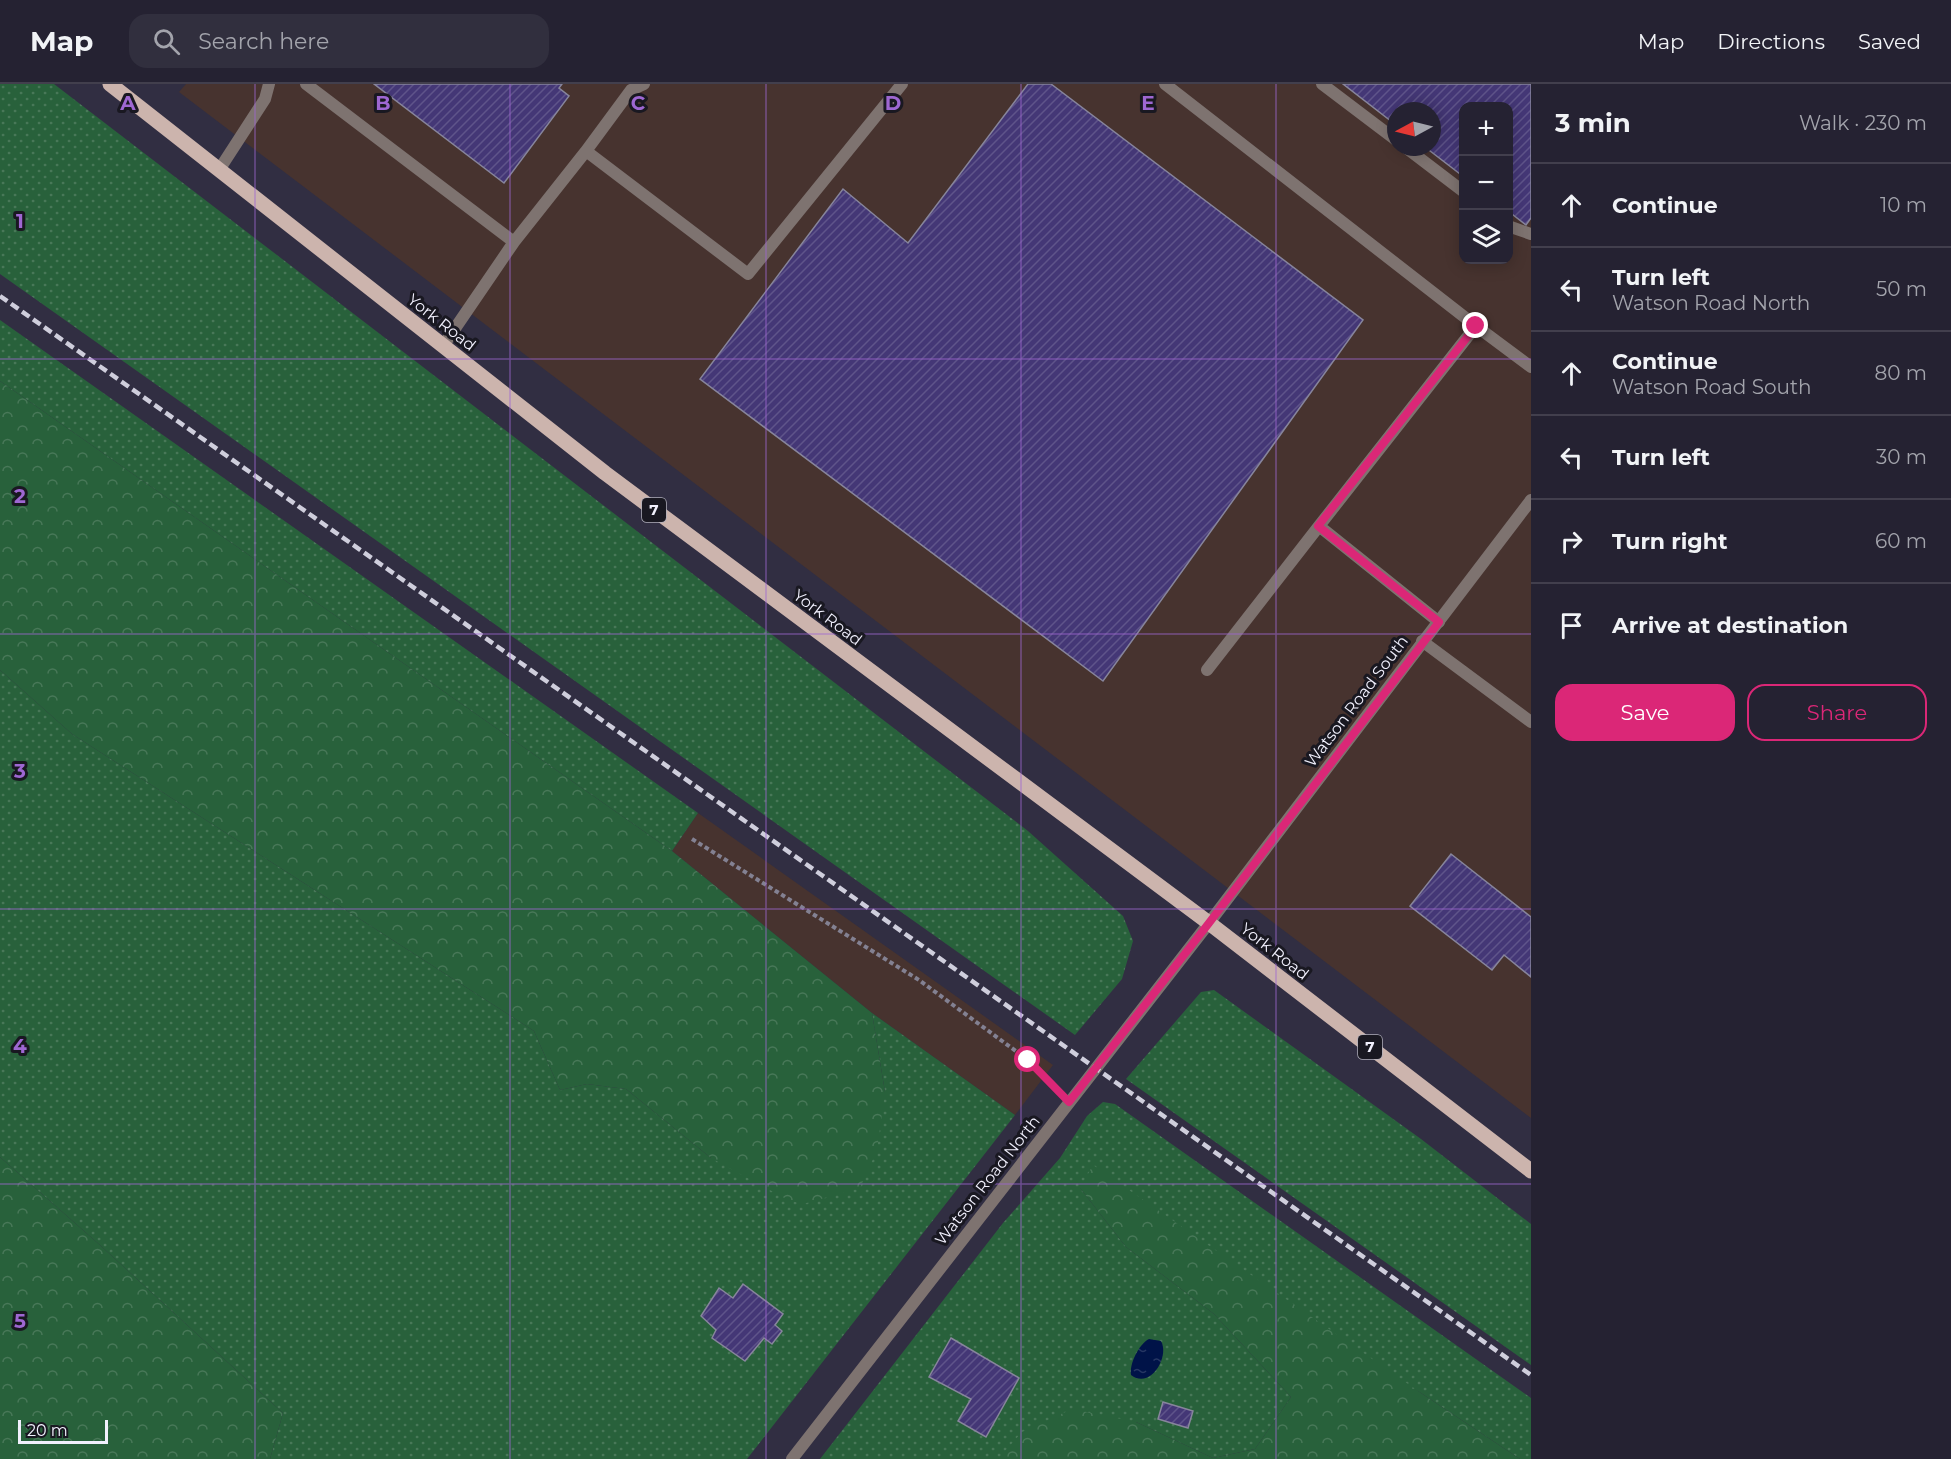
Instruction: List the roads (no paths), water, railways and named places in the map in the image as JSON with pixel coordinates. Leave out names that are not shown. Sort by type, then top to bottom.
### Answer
[{"type":"main road","name":"York Road","points":[[110,84],[605,473],[1209,923],[1531,1171]]},
{"type":"street","points":[[219,170],[265,99],[269,84]]},
{"type":"street","points":[[306,84],[513,242]]},
{"type":"street","points":[[443,346],[513,242],[586,151],[631,90],[644,84]]},
{"type":"street","points":[[586,151],[748,274],[902,84]]},
{"type":"street","points":[[1165,84],[1531,367]]},
{"type":"street","points":[[1322,84],[1387,133]]},
{"type":"street","points":[[1417,156],[1459,188]]},
{"type":"street","points":[[1513,227],[1531,234]]},
{"type":"street","points":[[1207,670],[1476,326]]},
{"type":"street","name":"Watson Road South","points":[[1209,923],[1531,500]]},
{"type":"street","points":[[1318,526],[1439,622]]},
{"type":"street","points":[[1422,641],[1531,722]]},
{"type":"street","name":"Watson Road North","points":[[792,1459],[1209,923]]},
{"type":"water","points":[[1149,1339],[1161,1341],[1163,1355],[1151,1375],[1138,1379],[1131,1375],[1133,1360],[1138,1350]]},
{"type":"railway","points":[[0,296],[1531,1375]]}]
